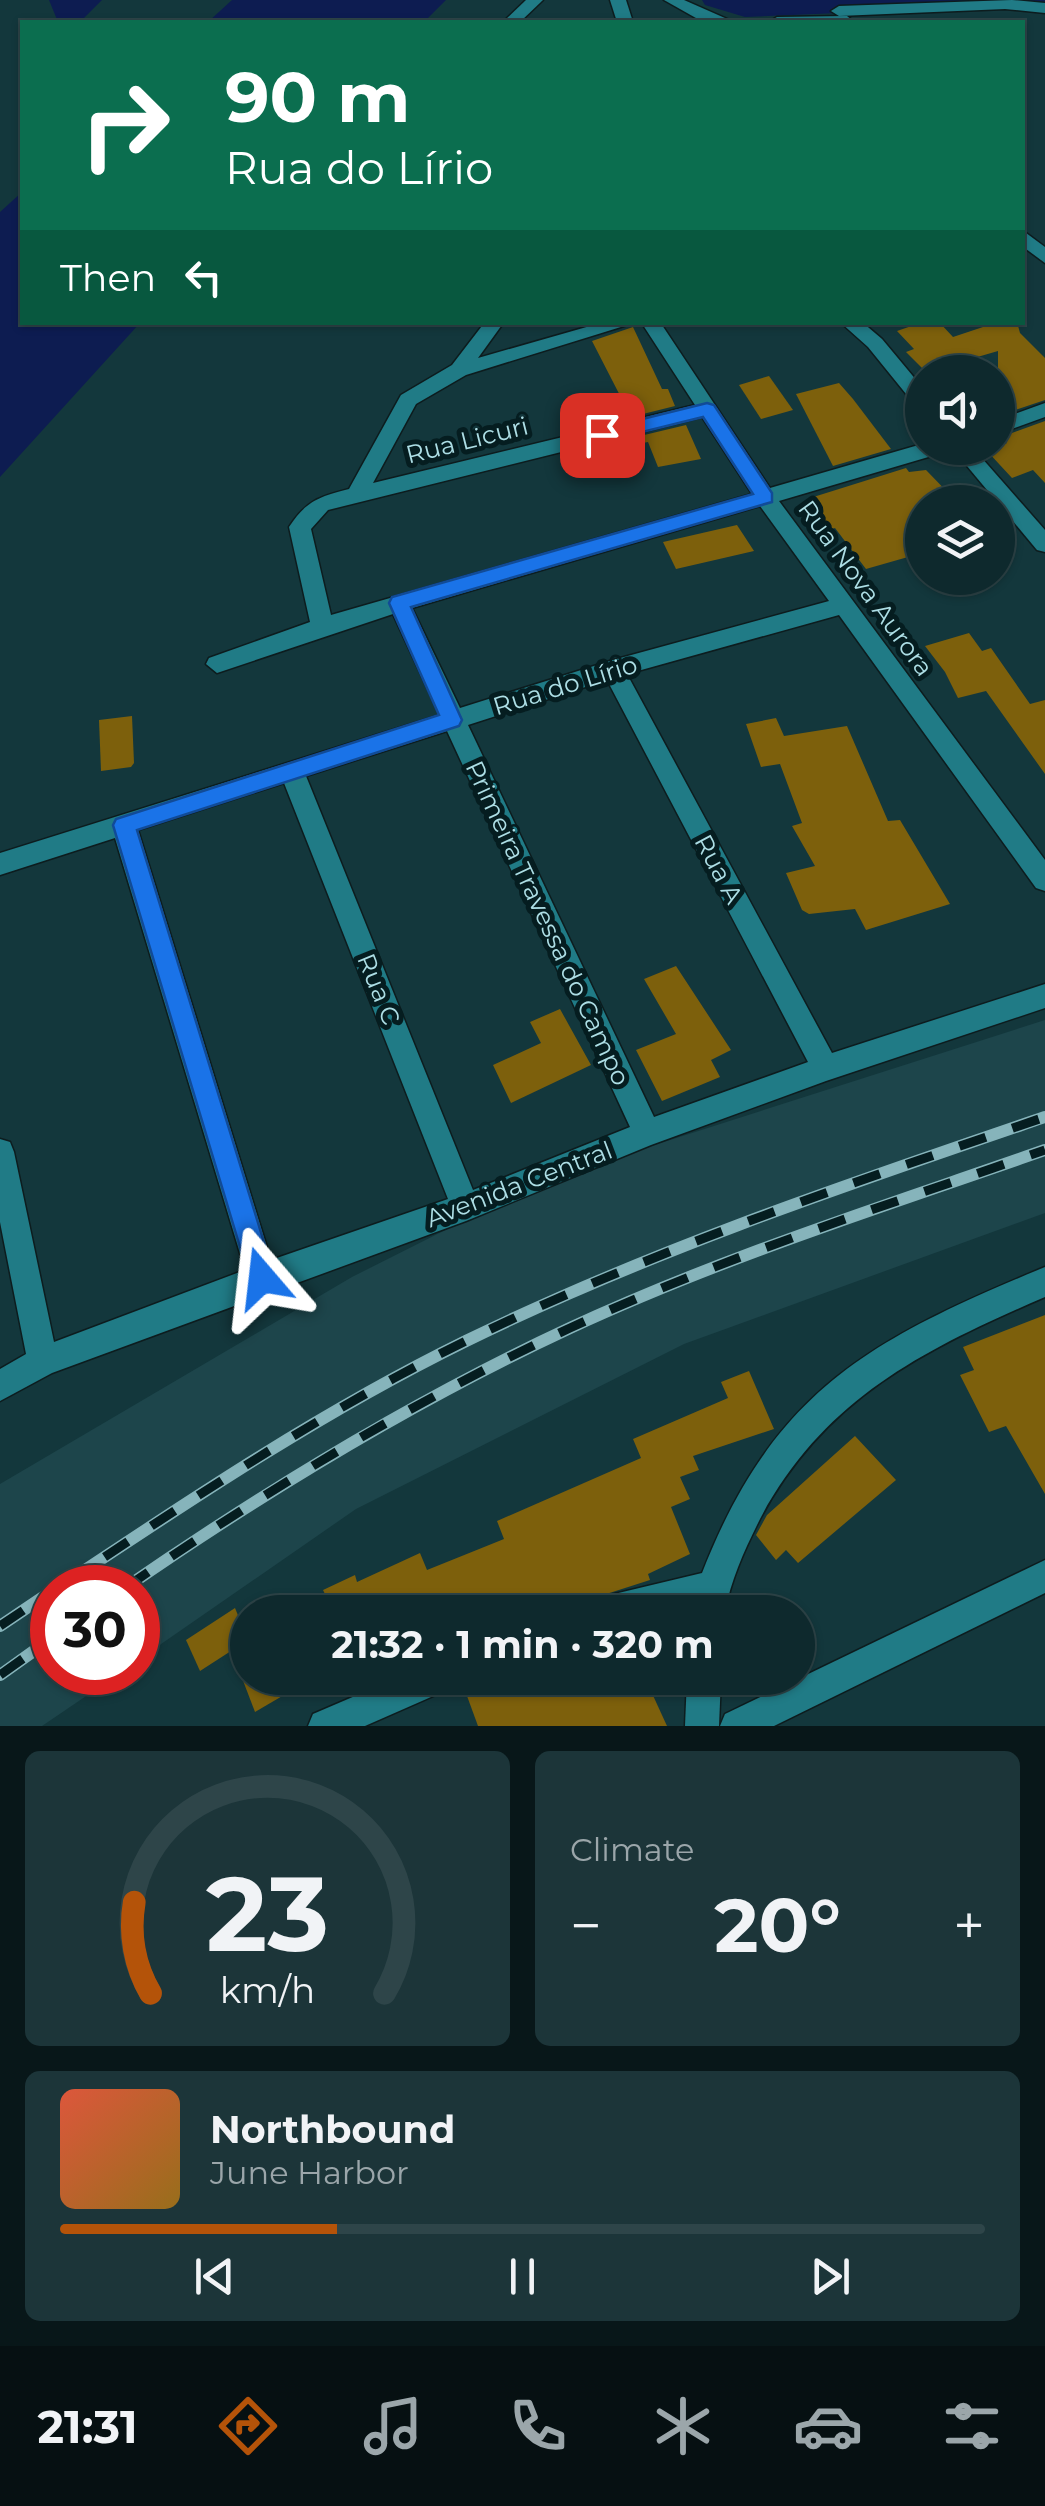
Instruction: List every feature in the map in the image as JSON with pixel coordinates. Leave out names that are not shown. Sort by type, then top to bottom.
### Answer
[{"type":"street","points":[[513,20],[535,0]]},
{"type":"street","points":[[672,0],[709,20]]},
{"type":"street","points":[[811,20],[1006,4],[1045,8]]},
{"type":"street","points":[[1025,238],[1045,257]]},
{"type":"street","points":[[458,370],[493,325]]},
{"type":"street","points":[[356,495],[408,400],[458,370],[617,325]]},
{"type":"street","name":"Rua Nova Aurora","points":[[652,325],[765,498],[1045,880]]},
{"type":"street","points":[[853,325],[875,343],[905,379]]},
{"type":"street","name":"Rua Licuri","points":[[322,626],[300,527],[321,504],[707,409]]},
{"type":"street","points":[[1015,420],[1045,410]]},
{"type":"street","points":[[217,664],[322,626],[905,457]]},
{"type":"street","points":[[977,465],[1045,544]]},
{"type":"street","name":"Primeira Travessa do Campo","points":[[399,603],[648,1133]]},
{"type":"street","name":"Rua do Lírio","points":[[0,864],[613,670],[846,605]]},
{"type":"street","name":"Rua A","points":[[613,670],[826,1068]]},
{"type":"street","name":"Rua C","points":[[292,772],[466,1206]]},
{"type":"street","points":[[124,825],[262,1278]]},
{"type":"street","name":"Avenida Central","points":[[0,1386],[43,1361],[466,1206],[648,1133],[826,1068],[1045,996]]},
{"type":"street","points":[[0,1152],[43,1361]]},
{"type":"street","points":[[712,1595],[756,1488],[795,1432],[856,1376],[939,1327],[1045,1282]]},
{"type":"street","points":[[737,1726],[1045,1576]]},
{"type":"street","points":[[326,1726],[396,1695]]},
{"type":"street","points":[[702,1726],[703,1695]]},
{"type":"shaded area","points":[[49,0],[102,0],[82,20],[57,20]]},
{"type":"shaded area","points":[[232,0],[446,0],[426,20],[210,20]]},
{"type":"shaded area","points":[[20,194],[20,325],[138,325],[0,477],[0,212]]},
{"type":"shaded area","points":[[1045,1020],[1045,1213],[684,1344],[356,1509],[160,1645],[160,1565],[30,1565],[30,1695],[88,1695],[42,1726],[0,1726],[0,1484],[352,1277],[545,1180]]},
{"type":"building","points":[[914,325],[942,325],[953,337],[989,325],[1018,325],[1020,333],[1045,358],[1045,400],[1015,410],[1015,355],[998,355],[998,351],[984,355],[906,352],[914,349],[897,331]]},
{"type":"building","points":[[633,327],[662,389],[668,389],[675,406],[631,417],[592,341]]},
{"type":"building","points":[[769,376],[793,410],[761,419],[739,385]]},
{"type":"building","points":[[839,383],[891,449],[833,466],[796,394]]},
{"type":"building","points":[[1045,421],[1045,483],[1033,470],[1012,478],[1000,465],[1015,465],[1015,432]]},
{"type":"building","points":[[686,425],[701,459],[658,467],[648,442],[643,443],[640,436]]},
{"type":"building","points":[[906,468],[909,472],[926,470],[941,485],[905,485],[905,558],[866,569],[835,528],[829,530],[807,499]]},
{"type":"building","points":[[737,525],[754,551],[676,569],[663,542]]},
{"type":"building","points":[[969,633],[982,651],[991,648],[1030,704],[1045,700],[1045,774],[986,691],[958,698],[925,646]]},
{"type":"building","points":[[132,716],[134,763],[131,767],[101,771],[99,720]]},
{"type":"building","points":[[776,718],[784,736],[847,726],[888,821],[900,820],[950,904],[866,930],[855,909],[809,914],[802,910],[786,873],[815,866],[792,826],[802,823],[780,764],[761,767],[746,724]]},
{"type":"building","points":[[676,966],[731,1050],[711,1060],[720,1077],[662,1101],[636,1050],[676,1034],[644,979]]},
{"type":"building","points":[[560,1009],[591,1065],[511,1103],[493,1065],[541,1043],[530,1022]]},
{"type":"building","points":[[1045,1315],[1045,1494],[1006,1426],[989,1432],[960,1375],[974,1370],[963,1347]]},
{"type":"building","points":[[749,1371],[774,1429],[693,1456],[699,1470],[680,1477],[690,1499],[671,1507],[690,1554],[648,1574],[650,1580],[603,1595],[326,1595],[323,1590],[355,1575],[357,1582],[420,1553],[427,1570],[504,1539],[497,1521],[641,1458],[633,1439],[728,1398],[721,1382]]},
{"type":"building","points":[[855,1436],[896,1480],[798,1563],[786,1550],[776,1560],[756,1535],[767,1515]]},
{"type":"building","points":[[230,1611],[230,1652],[200,1671],[186,1640]]},
{"type":"building","points":[[248,1695],[284,1695],[255,1712]]},
{"type":"building","points":[[467,1695],[653,1695],[667,1726],[478,1726]]},
{"type":"waterway","points":[[714,0],[745,9],[981,0]]},
{"type":"waterway","points":[[1022,0],[1045,5]]},
{"type":"railway","points":[[93,1565],[360,1397],[536,1308],[825,1193],[1045,1117]]},
{"type":"railway","points":[[159,1565],[342,1449],[454,1386],[570,1328],[745,1255],[1045,1150]]},
{"type":"railway","points":[[0,1626],[30,1606]]},
{"type":"railway","points":[[0,1675],[30,1654]]},
{"type":"route","points":[[262,1278],[124,825],[451,720],[399,603],[765,498],[707,409],[602,435]]}]
